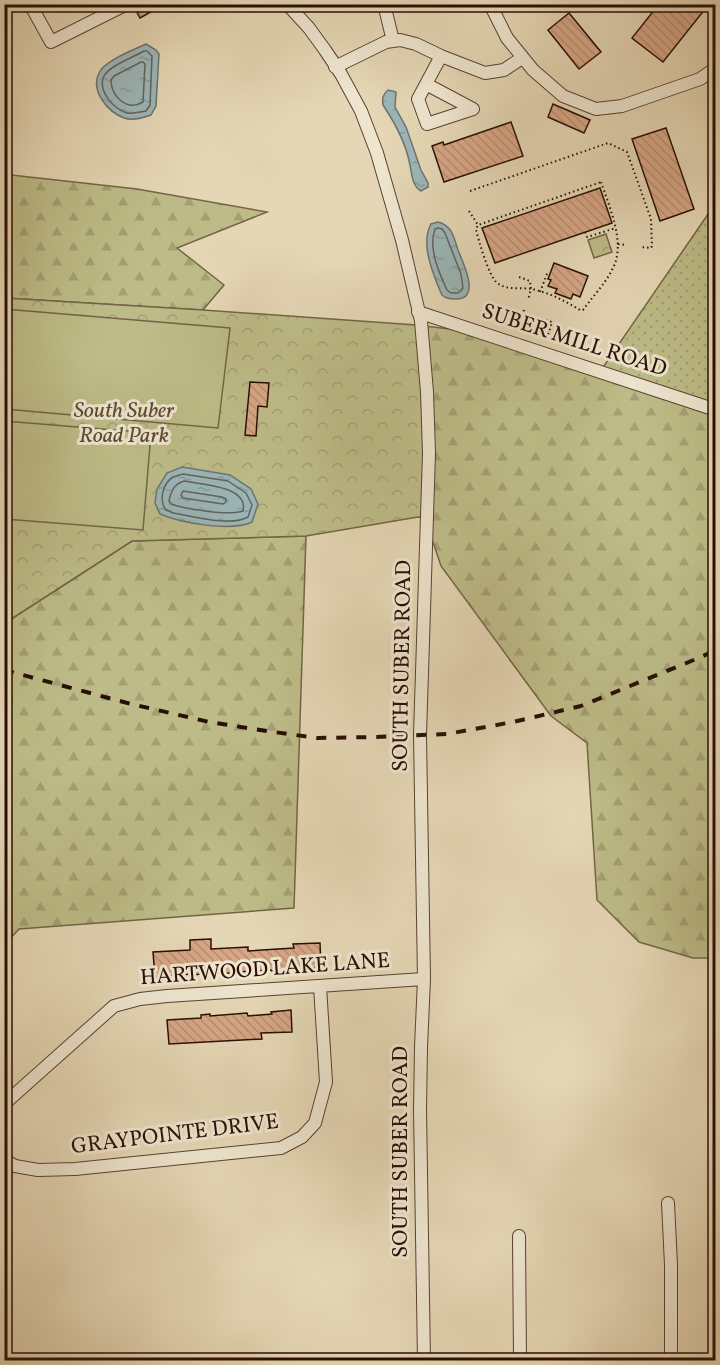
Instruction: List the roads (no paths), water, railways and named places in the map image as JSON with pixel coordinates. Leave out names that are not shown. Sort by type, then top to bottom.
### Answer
[{"type":"street","points":[[30,4],[51,42],[127,4]]},
{"type":"street","name":"SOUTH SUBER ROAD","points":[[287,4],[325,50],[361,111],[377,153],[402,240],[421,321],[429,453],[420,735],[424,979],[420,1110],[424,1360]]},
{"type":"street","points":[[384,4],[393,41]]},
{"type":"street","points":[[490,4],[507,38],[533,70],[563,96],[596,109],[622,106],[700,79],[716,68]]},
{"type":"street","points":[[335,67],[386,42],[400,39],[485,73],[504,70],[522,58]]},
{"type":"street","points":[[426,84],[441,56]]},
{"type":"street","name":"SUBER MILL ROAD","points":[[418,312],[716,410]]},
{"type":"street","name":"HARTWOOD LAKE LANE","points":[[4,1104],[114,1006],[140,999],[168,996],[424,979]]},
{"type":"street","name":"GRAYPOINTE DRIVE","points":[[4,1160],[15,1166],[38,1170],[75,1169],[281,1148],[292,1143],[315,1124],[326,1082],[320,986]]},
{"type":"street","points":[[668,1203],[671,1265],[671,1360]]},
{"type":"street","points":[[519,1236],[520,1360]]},
{"type":"water","points":[[146,44],[159,54],[156,106],[151,115],[127,119],[112,111],[102,100],[97,80],[99,73],[107,64]]},
{"type":"water","points":[[388,90],[396,92],[395,107],[406,127],[428,183],[428,187],[421,191],[414,183],[403,141],[383,105],[383,96]]},
{"type":"water","points":[[438,222],[452,233],[466,271],[469,287],[468,294],[463,298],[451,299],[442,295],[433,271],[428,255],[427,239],[431,224]]},
{"type":"water","points":[[182,467],[230,475],[251,489],[258,504],[252,522],[232,526],[206,525],[160,514],[155,503],[157,489],[167,473]]},
{"type":"railway","points":[[4,670],[209,722],[317,738],[374,737],[447,734],[581,706],[716,650]]},
{"type":"park label","name":"South Suber Road Park","points":[[124,424]]}]
